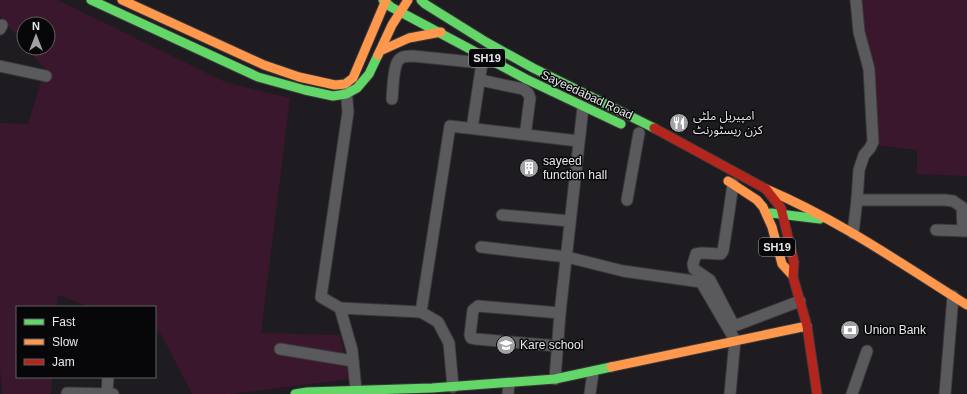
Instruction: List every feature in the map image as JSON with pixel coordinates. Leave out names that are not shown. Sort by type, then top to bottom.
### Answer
[{"type":"main road","points":[[92,0],[258,77],[271,82],[334,96],[346,89],[357,88],[369,74],[380,51],[389,4]]},
{"type":"main road","points":[[122,0],[276,70],[346,89]]},
{"type":"main road","points":[[389,4],[408,0]]},
{"type":"main road","name":"Sayeedabad Road","points":[[423,2],[486,42],[533,68],[676,139],[766,189],[778,202],[783,214]]},
{"type":"main road","points":[[346,89],[353,78],[389,4]]},
{"type":"main road","name":"Sayeedabad Road","points":[[389,4],[441,32],[482,59],[643,135]]},
{"type":"main road","points":[[380,51],[411,37],[441,32]]},
{"type":"main road","points":[[271,82],[276,70]]},
{"type":"main road","name":"SH19","points":[[720,176],[756,200],[766,213],[772,227],[782,264],[793,277]]},
{"type":"main road","points":[[756,200],[763,201],[766,199],[768,193],[766,189]]},
{"type":"main road","points":[[766,189],[792,200],[853,233],[967,305]]},
{"type":"main road","points":[[766,213],[778,202],[792,200]]},
{"type":"main road","points":[[766,213],[829,221]]},
{"type":"main road","name":"SH19","points":[[783,214],[794,262],[793,277],[807,326],[817,394]]},
{"type":"main road","points":[[295,394],[307,392],[356,390],[370,392],[508,388],[594,372],[736,340],[807,326]]},
{"type":"street","points":[[853,233],[859,170],[864,155],[872,145],[869,68],[859,32],[856,0]]},
{"type":"street","points":[[392,99],[396,65],[398,60],[402,58],[413,56],[482,59],[473,122]]},
{"type":"street","points":[[0,66],[46,76]]},
{"type":"street","points":[[480,80],[523,89],[528,93],[530,98],[526,129]]},
{"type":"street","points":[[346,89],[348,112],[321,297],[340,308],[421,312],[438,322],[450,343],[448,389]]},
{"type":"street","points":[[555,379],[560,313],[583,107]]},
{"type":"street","points":[[421,312],[451,126],[578,141]]},
{"type":"street","points":[[627,200],[643,135]]},
{"type":"street","points":[[733,184],[723,251],[721,254],[696,254],[693,264],[694,269],[710,280],[733,324],[737,325],[800,301]]},
{"type":"street","points":[[857,200],[945,200],[953,201],[962,207],[965,231],[936,230]]},
{"type":"street","points":[[502,215],[570,221]]},
{"type":"street","points":[[481,248],[567,257],[623,271],[701,282],[736,340],[730,394]]},
{"type":"street","points":[[945,394],[953,296]]},
{"type":"street","points":[[558,346],[476,340],[471,338],[470,335],[473,310],[478,306],[560,313]]},
{"type":"street","points":[[340,308],[352,350],[356,390]]},
{"type":"street","points":[[280,349],[353,361]]},
{"type":"street","points":[[852,394],[867,351]]},
{"type":"street","points":[[590,394],[594,372]]},
{"type":"street","points":[[67,393],[110,394],[108,378]]},
{"type":"shaded area","points":[[0,0],[58,0],[225,82],[290,98],[261,333],[340,335],[349,379],[230,394],[192,394],[161,334],[156,332],[156,306],[87,306],[58,295],[57,306],[16,306],[16,378],[52,378],[51,394],[2,394],[0,366],[0,123],[28,124],[45,69],[34,56],[56,56],[56,16],[16,16],[16,35],[0,16]]},
{"type":"shaded area","points":[[858,0],[967,0],[967,176],[917,174],[917,150],[875,145]]},
{"type":"traffic: fast","points":[[91,0],[258,77],[333,96],[346,94],[357,88],[369,74],[378,55]]},
{"type":"traffic: fast","points":[[383,0],[391,7],[526,79],[621,124]]},
{"type":"traffic: fast","points":[[421,0],[486,42],[533,68],[654,128]]},
{"type":"traffic: fast","points":[[771,213],[820,219]]},
{"type":"traffic: fast","points":[[295,394],[307,392],[432,388],[555,379],[611,367]]},
{"type":"traffic: slow","points":[[122,0],[264,65],[299,77],[335,85],[345,84],[353,78],[386,0]]},
{"type":"traffic: slow","points":[[378,55],[392,25],[408,0]]},
{"type":"traffic: slow","points":[[380,51],[409,38],[441,32]]},
{"type":"traffic: slow","points":[[728,181],[757,200],[763,207],[772,227],[782,264],[792,275]]},
{"type":"traffic: slow","points":[[766,189],[844,228],[967,305]]},
{"type":"traffic: slow","points":[[611,367],[807,326]]},
{"type":"traffic: jam","points":[[654,128],[766,189],[781,208],[794,262],[793,277],[807,326],[817,394]]},
{"type":"place","name":"امپیریل ملٹی کزن ریسٹورنٹ","points":[[679,123]]},
{"type":"place","name":"sayeed function hall","points":[[529,168]]},
{"type":"place","name":"Union Bank","points":[[850,330]]},
{"type":"place","name":"Kare school","points":[[506,345]]}]
